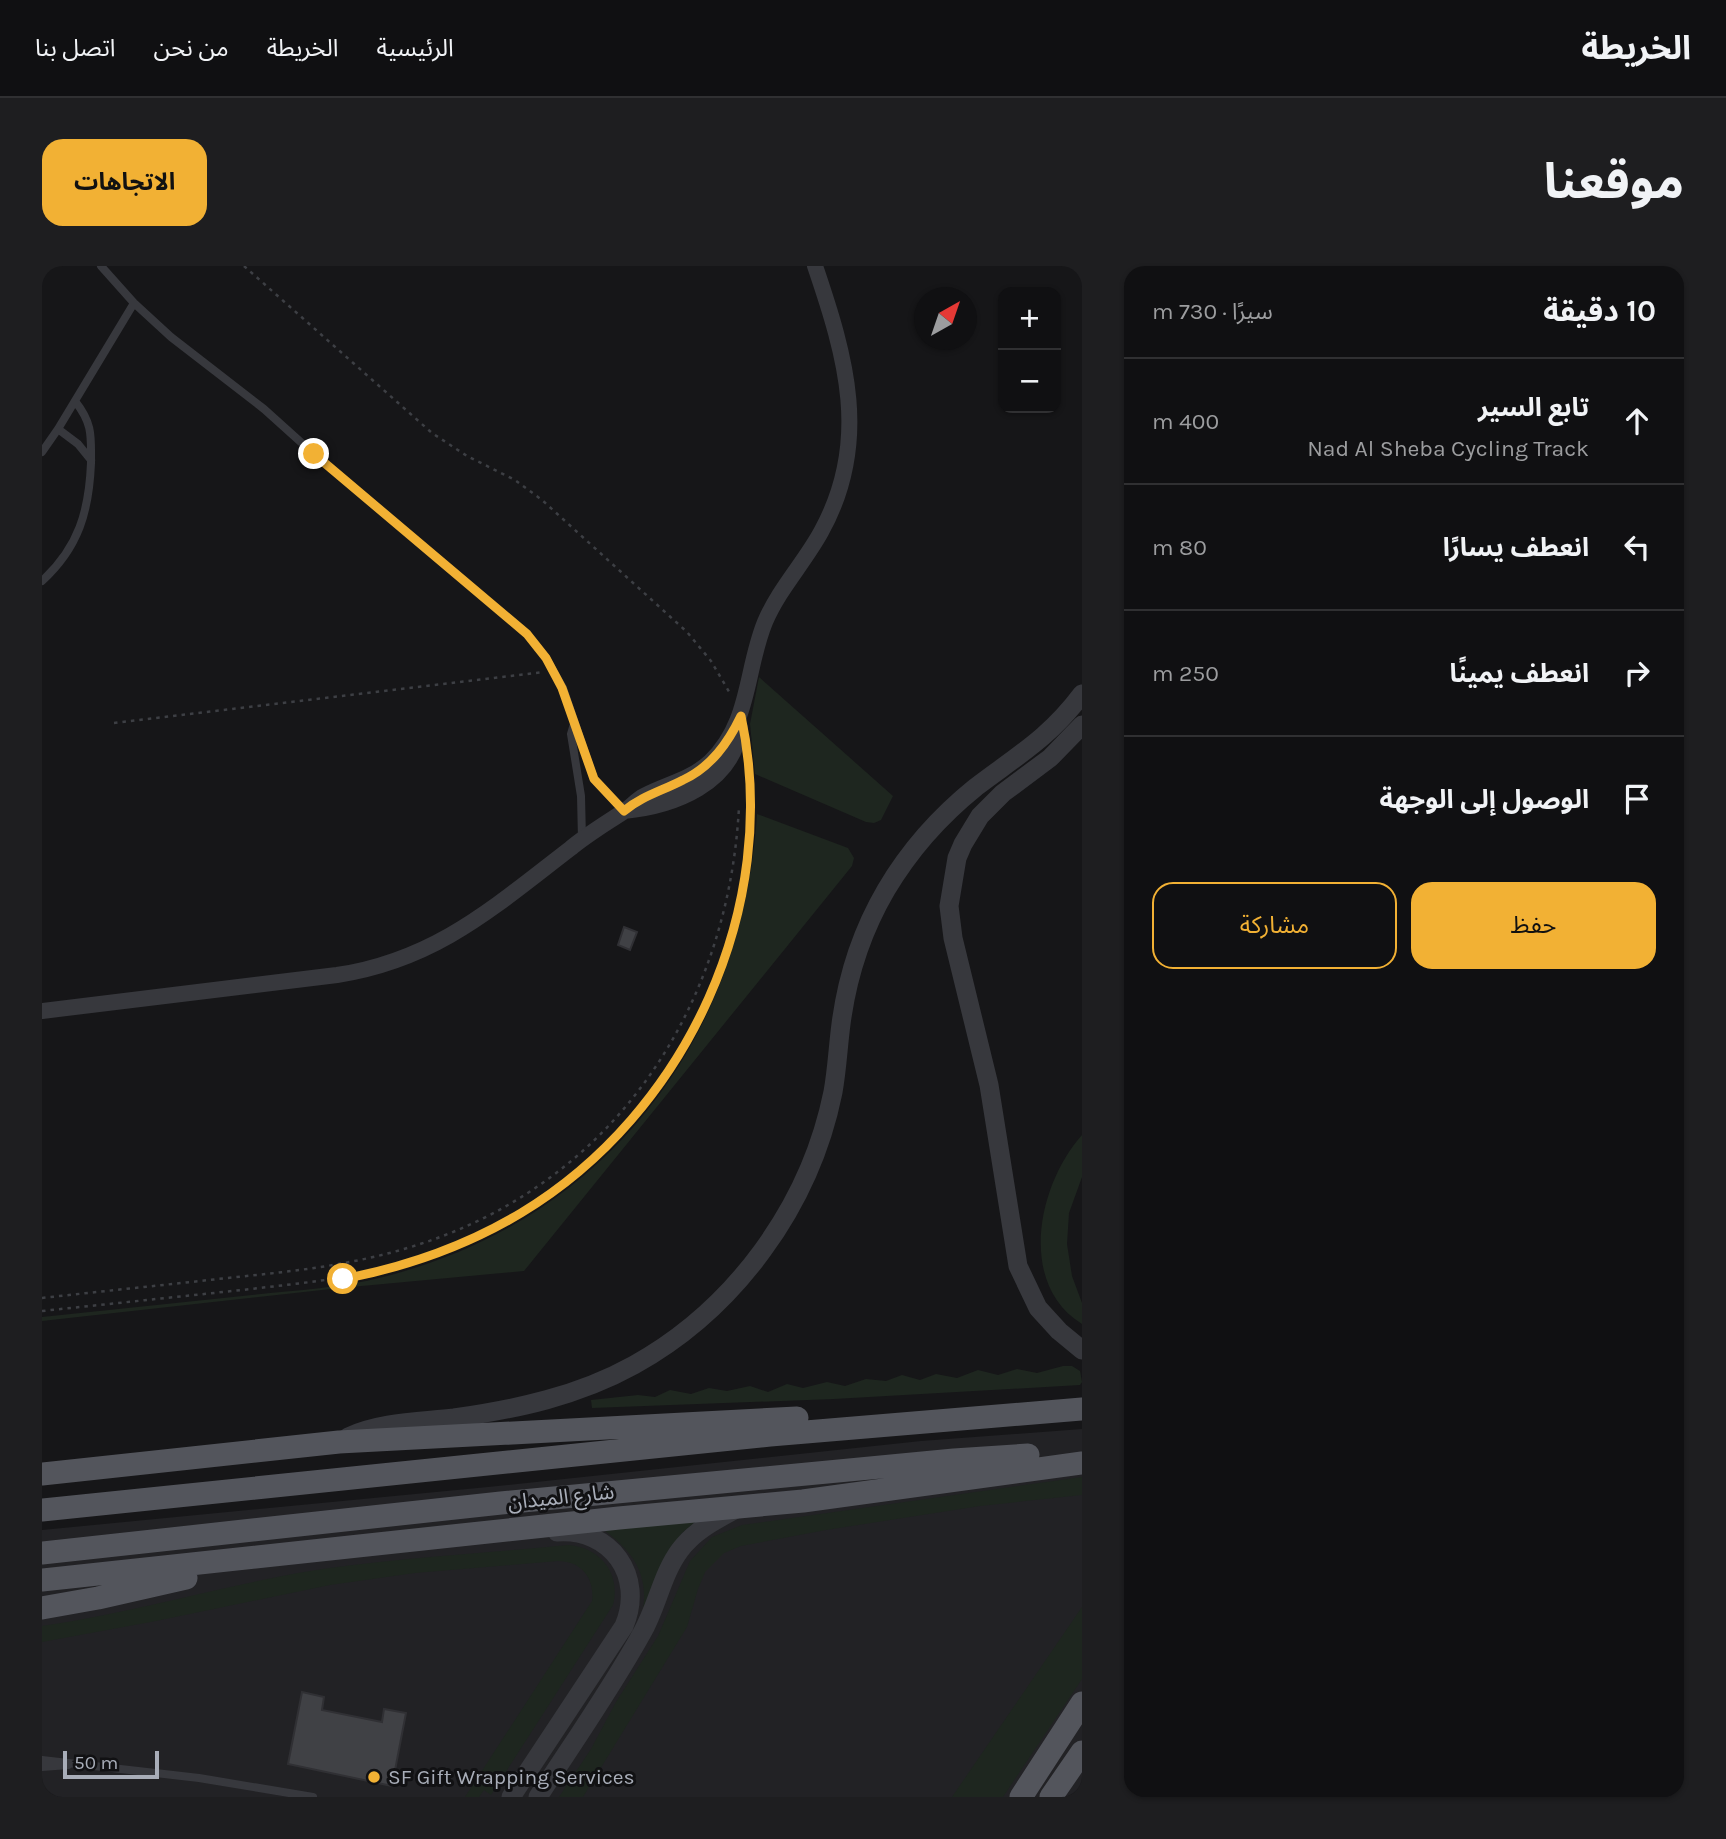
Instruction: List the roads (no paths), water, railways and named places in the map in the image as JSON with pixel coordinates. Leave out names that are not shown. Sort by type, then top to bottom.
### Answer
[{"type":"main road","name":"شارع الميدان","points":[[42,1510],[770,1435],[1082,1409]]},
{"type":"main road","points":[[42,1474],[339,1442],[630,1425],[834,1417],[882,1416],[937,1421]]},
{"type":"main road","name":"شارع الميدان","points":[[42,1553],[728,1480],[1082,1451]]},
{"type":"main road","points":[[42,1580],[829,1498],[1082,1463]]},
{"type":"main road","points":[[42,1608],[221,1570],[269,1556]]},
{"type":"main road","points":[[1021,1797],[1082,1703]]},
{"type":"main road","points":[[1051,1797],[1082,1752]]},
{"type":"street","points":[[42,1011],[337,975],[382,966],[425,950],[471,922],[644,796],[685,779],[709,763],[728,741],[741,716],[754,656],[766,621],[821,532],[838,495],[848,455],[850,414],[846,374],[815,266]]},
{"type":"street","points":[[339,1442],[355,1433],[373,1429],[501,1411],[572,1392],[615,1375],[652,1354],[689,1328],[723,1296],[774,1235],[812,1163],[833,1091],[841,1024],[850,979],[864,934],[884,893],[910,854],[940,819],[975,788],[1046,735],[1082,694]]},
{"type":"street","points":[[1082,725],[1050,758],[1003,793],[980,816],[957,859],[949,906],[953,938],[989,1085],[1018,1266],[1030,1294],[1043,1314],[1082,1350]]},
{"type":"street","points":[[538,1797],[640,1637],[681,1549],[698,1531],[741,1506]]},
{"type":"street","points":[[497,1531],[524,1534],[575,1532],[593,1537],[616,1555],[626,1571],[631,1589],[630,1608],[624,1626],[510,1797]]},
{"type":"lane","points":[[101,266],[134,303],[171,337],[264,409],[516,623],[537,646],[554,671],[580,734],[594,779],[624,811]]},
{"type":"lane","points":[[42,452],[134,303]]},
{"type":"lane","points":[[42,581],[65,555],[78,532],[89,494],[91,430],[84,412],[75,401]]},
{"type":"lane","points":[[58,429],[78,444],[90,460]]},
{"type":"lane","points":[[574,724],[571,734],[581,796],[582,839]]},
{"type":"lane","points":[[42,1760],[200,1778],[313,1797]]},
{"type":"lane","points":[[42,1767],[85,1765]]},
{"type":"place","name":"SF Gift Wrapping Services","points":[[374,1777]]}]
